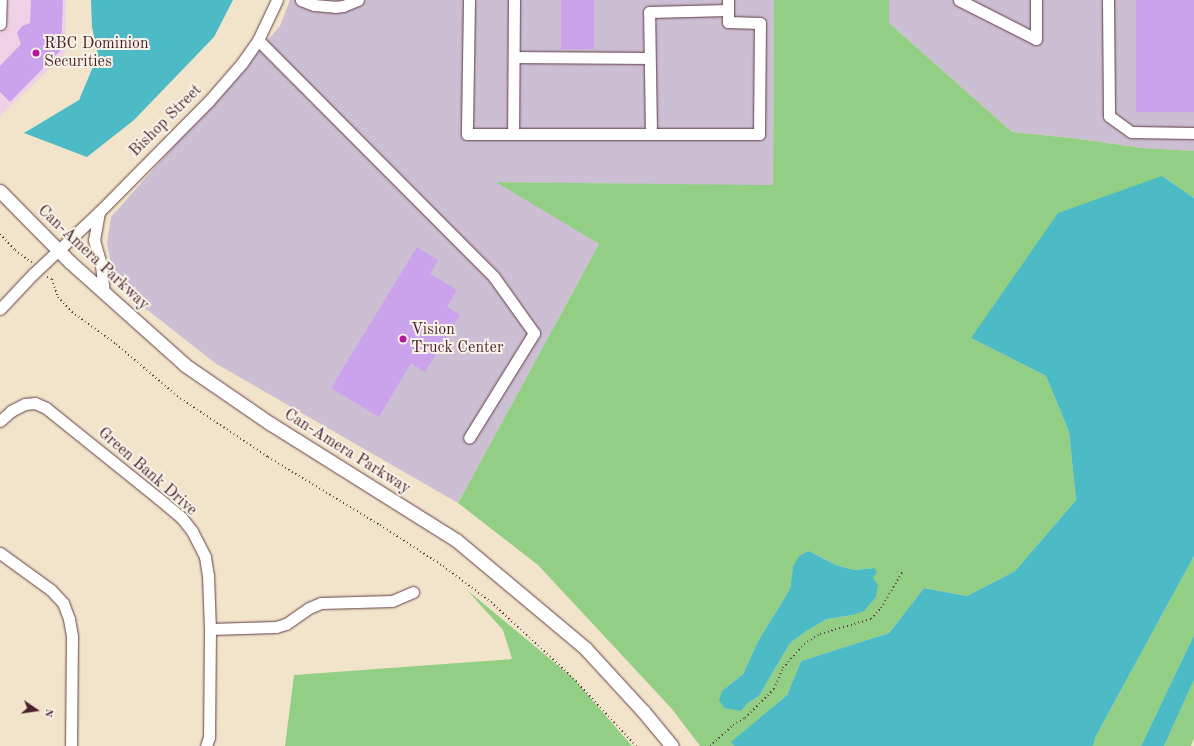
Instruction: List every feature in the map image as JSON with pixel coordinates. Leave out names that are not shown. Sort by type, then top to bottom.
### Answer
[{"type":"main road","name":"Can-Amera Parkway","points":[[0,191],[58,250],[185,365],[271,424],[456,540],[585,648],[643,711],[672,746]]},
{"type":"street","points":[[0,24],[1,0]]},
{"type":"street","name":"Bishop Street","points":[[0,309],[33,274],[99,212],[208,102],[242,63],[258,40],[277,0]]},
{"type":"street","points":[[301,0],[314,5],[343,3],[358,0]]},
{"type":"street","points":[[469,0],[467,134],[759,134],[760,23],[728,22],[728,5],[649,12],[651,133]]},
{"type":"street","points":[[513,134],[514,0]]},
{"type":"street","points":[[958,0],[1036,39],[1036,0]]},
{"type":"street","points":[[1108,0],[1109,116],[1131,132],[1194,133]]},
{"type":"street","points":[[258,40],[494,278],[534,333],[469,438]]},
{"type":"street","points":[[514,57],[650,58]]},
{"type":"street","points":[[99,212],[94,240],[101,265],[104,292]]},
{"type":"street","name":"Green Bank Drive","points":[[0,421],[11,411],[25,404],[35,403],[46,408],[181,517],[192,531],[205,557],[208,575],[210,629],[209,737],[206,746]]},
{"type":"street","points":[[0,553],[51,590],[63,603],[69,619],[72,636],[71,746]]},
{"type":"street","points":[[210,629],[276,628],[286,624],[309,608],[322,603],[392,601],[413,592]]},
{"type":"path","points":[[0,234],[15,250],[30,261]]},
{"type":"path","points":[[80,251],[86,247]]},
{"type":"path","points":[[47,277],[52,279],[58,297],[72,312],[116,344],[177,396],[268,457],[393,533],[443,566],[491,602],[573,678],[636,746]]},
{"type":"path","points":[[710,746],[733,725],[745,718],[774,689],[783,668],[804,644],[820,634],[871,619],[881,608],[903,571]]},
{"type":"shaded area","points":[[0,0],[66,0],[65,54],[0,116]]},
{"type":"shaded area","points":[[290,0],[774,0],[773,186],[497,182],[599,244],[458,503],[215,363],[131,297],[111,264],[107,243],[111,217],[280,26]]},
{"type":"shaded area","points":[[889,0],[1194,0],[1194,151],[1143,148],[1072,138],[1012,132],[889,23]]},
{"type":"green space","points":[[774,0],[889,0],[889,23],[1012,132],[1072,138],[1143,148],[1194,151],[1194,198],[1162,176],[971,338],[1046,376],[1069,432],[1076,500],[1015,571],[967,596],[924,588],[889,633],[801,661],[787,695],[732,742],[734,746],[700,746],[672,709],[538,565],[458,503],[599,244],[496,182],[773,185]],"holes":[[[809,551],[836,565],[854,570],[874,568],[873,578],[853,615],[827,619],[790,643],[759,696],[748,703],[741,711],[734,709],[722,691],[743,674],[758,641],[790,589],[793,568]]]},
{"type":"green space","points":[[1194,556],[1194,635],[1141,746],[1093,746],[1096,736]]},
{"type":"green space","points":[[467,590],[573,678],[632,746],[285,746],[294,675],[512,659],[503,630]]},
{"type":"green space","points":[[1194,680],[1194,738],[1191,746],[1164,746]]},
{"type":"water","points":[[91,0],[233,0],[214,37],[134,120],[87,157],[24,133],[79,100],[98,55],[92,27]]},
{"type":"water","points":[[1162,176],[1194,198],[1194,556],[1096,736],[1093,746],[734,746],[731,742],[787,695],[801,661],[889,633],[924,588],[967,596],[1015,571],[1076,500],[1069,432],[1046,376],[971,338],[1058,213]]},
{"type":"water","points":[[809,551],[836,565],[854,570],[874,568],[877,572],[873,578],[878,585],[876,597],[864,611],[853,615],[827,619],[790,643],[759,696],[748,703],[741,711],[724,708],[719,700],[722,691],[743,674],[758,641],[790,589],[793,567],[799,556]]},
{"type":"water","points":[[1194,635],[1194,680],[1164,746],[1141,746]]},
{"type":"building","points":[[31,0],[63,0],[61,50],[10,102],[0,92],[0,66],[21,44],[17,33],[22,26],[30,23]]},
{"type":"building","points":[[561,0],[594,0],[594,49],[561,49]]},
{"type":"building","points":[[1136,0],[1194,0],[1194,112],[1136,112]]},
{"type":"building","name":"Vision Truck Center","points":[[417,247],[438,260],[430,274],[457,290],[447,307],[460,315],[425,372],[411,363],[379,417],[331,388]]},
{"type":"place","name":"RBC Dominion Securities","points":[[36,53]]},
{"type":"place","name":"Vision Truck Center","points":[[403,339]]}]
